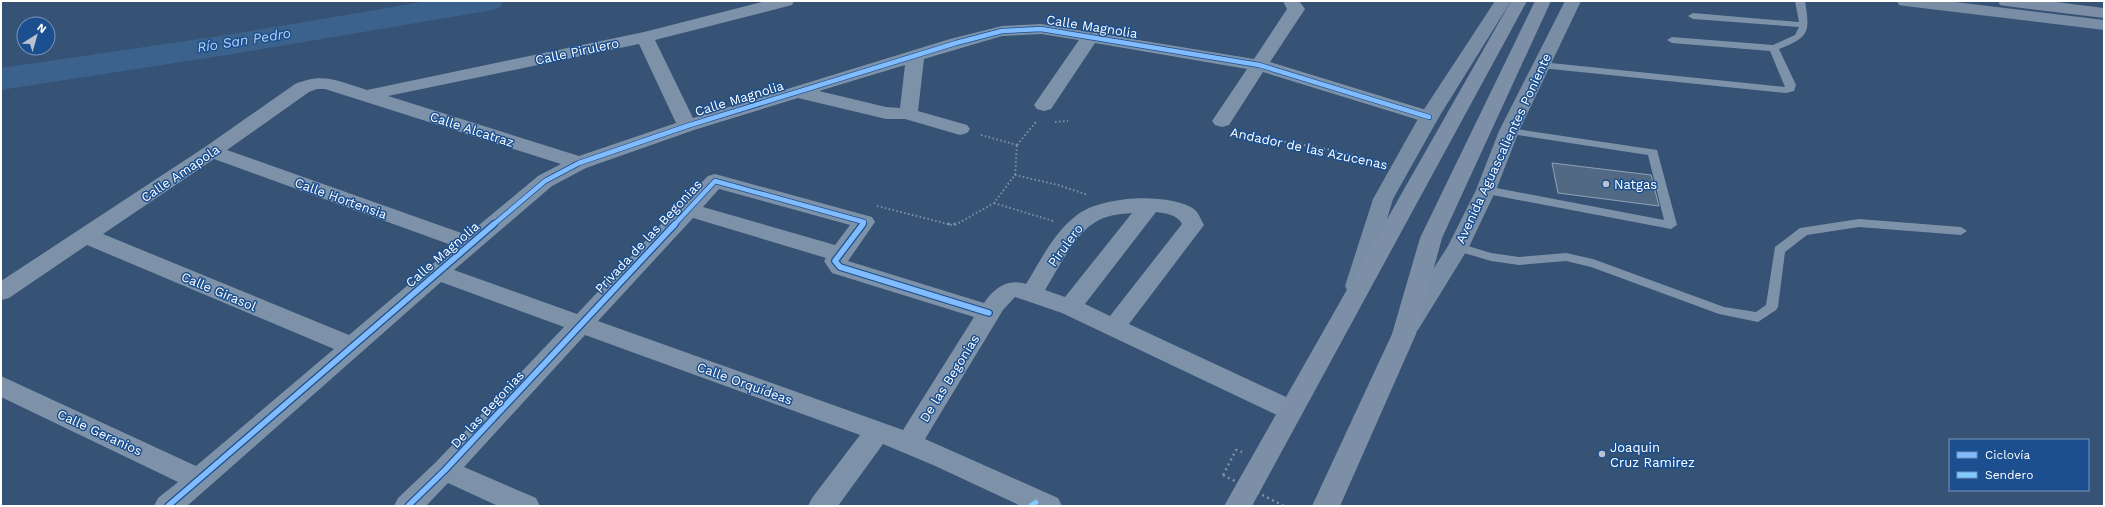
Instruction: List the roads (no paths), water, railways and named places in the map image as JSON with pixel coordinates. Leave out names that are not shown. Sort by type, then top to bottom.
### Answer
[{"type":"main road","name":"Avenida Aguascalientes Poniente","points":[[1326,506],[1404,334],[1431,238],[1543,1]]},
{"type":"main road","points":[[2006,1],[2104,13]]},
{"type":"main road","points":[[1238,506],[1446,130],[1499,40],[1506,2]]},
{"type":"street","name":"Calle Pirulero","points":[[366,96],[644,37],[786,1]]},
{"type":"street","points":[[1227,127],[1259,65],[1296,9],[1291,1]]},
{"type":"street","points":[[1567,5],[1585,1]]},
{"type":"street","points":[[1905,1],[2104,25]]},
{"type":"street","points":[[1352,300],[1383,199],[1429,117],[1506,2]]},
{"type":"street","name":"Avenida Aguascalientes Poniente","points":[[1404,334],[1458,247],[1486,190],[1509,131],[1541,65],[1567,5]]},
{"type":"street","name":"Calle Magnolia","points":[[168,506],[470,244],[545,181],[579,163],[687,126],[796,92],[1002,31],[1041,29],[1259,65],[1429,117]]},
{"type":"street","points":[[1045,116],[1090,36]]},
{"type":"street","points":[[644,37],[687,126]]},
{"type":"street","points":[[906,113],[910,109],[914,56]]},
{"type":"street","name":"Calle Amapola","points":[[1,292],[87,236],[302,88],[314,83],[326,83],[366,96]]},
{"type":"street","points":[[796,92],[886,113],[906,113],[960,129]]},
{"type":"street","name":"Calle Alcatraz","points":[[366,96],[579,163]]},
{"type":"street","name":"Calle Hortensia","points":[[212,151],[470,244]]},
{"type":"street","name":"Privada de las Begonias","points":[[580,324],[715,181],[864,222],[840,254]]},
{"type":"street","points":[[1070,308],[1150,205]]},
{"type":"street","name":"Pirulero","points":[[1031,294],[1081,223],[1111,209],[1150,205],[1172,208],[1188,214],[1193,225],[1114,328]]},
{"type":"street","points":[[687,209],[840,254],[835,261],[840,266],[989,313],[1001,295],[1008,289],[1017,289],[1070,308],[1290,410]]},
{"type":"street","name":"Calle Girasol","points":[[87,236],[352,346]]},
{"type":"street","name":"Calle Orquídeas","points":[[438,273],[878,430],[1048,506]]},
{"type":"street","name":"De las Begonias","points":[[909,443],[989,313]]},
{"type":"street","name":"De las Begonias","points":[[408,506],[445,470],[580,324]]},
{"type":"street","name":"Calle Geranios","points":[[1,386],[198,479]]},
{"type":"street","points":[[822,506],[878,430]]},
{"type":"street","points":[[445,470],[526,506]]},
{"type":"lane","points":[[1672,40],[1774,48],[1799,39],[1803,34],[1804,25],[1800,1]]},
{"type":"lane","points":[[1693,16],[1804,25]]},
{"type":"lane","points":[[1541,65],[1763,88],[1790,89],[1791,85],[1774,48]]},
{"type":"lane","points":[[1486,190],[1671,225],[1653,152],[1509,131]]},
{"type":"lane","points":[[1458,247],[1491,257],[1519,261],[1566,256],[1594,263],[1723,311],[1758,317],[1772,307],[1779,250],[1804,231],[1859,223],[1961,231]]},
{"type":"waterway","name":"Río San Pedro","points":[[1,79],[233,44],[487,1]]},
{"type":"place","name":"Natgas","points":[[1606,184]]},
{"type":"place","name":"Joaquin Cruz Ramirez","points":[[1602,454]]}]
